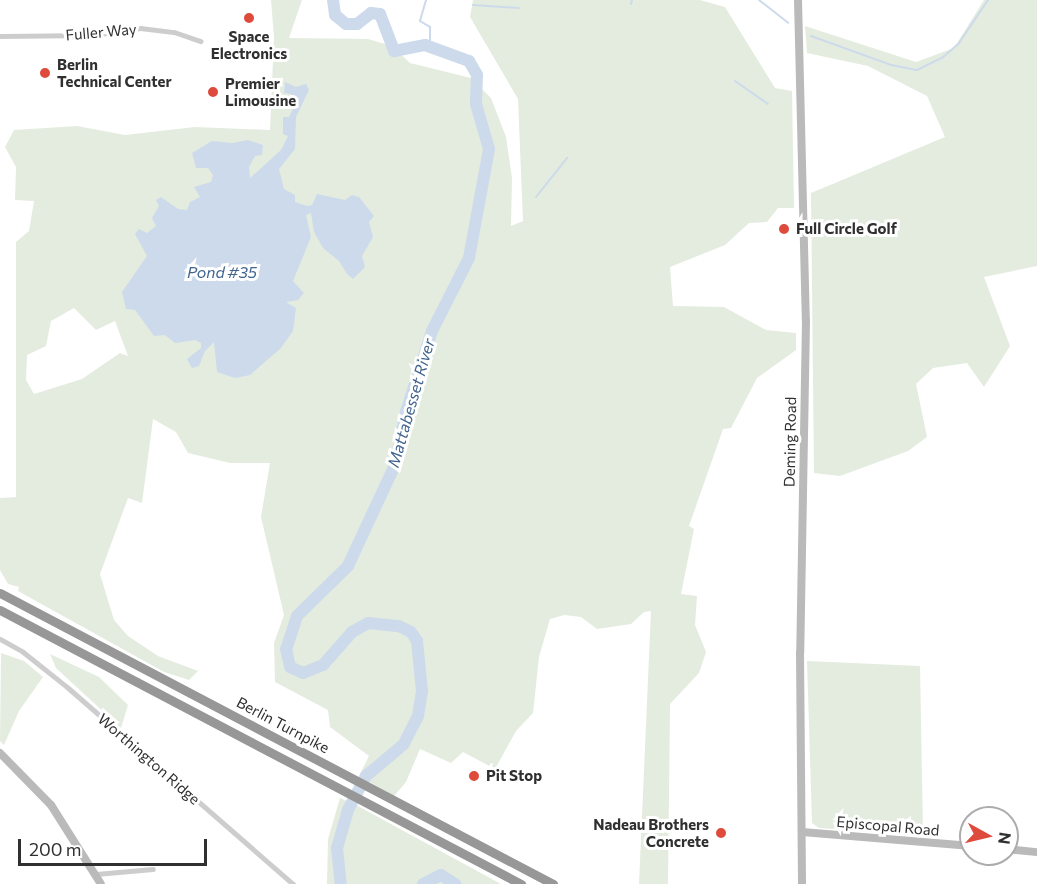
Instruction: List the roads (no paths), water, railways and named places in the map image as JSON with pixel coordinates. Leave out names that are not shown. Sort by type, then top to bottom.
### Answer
[{"type":"highway","name":"Berlin Turnpike","points":[[0,593],[553,884]]},
{"type":"highway","name":"Berlin Turnpike","points":[[0,610],[521,884]]},
{"type":"street","name":"Deming Road","points":[[798,0],[806,312],[800,649],[802,884]]},
{"type":"street","name":"Fuller Way","points":[[0,36],[93,35],[140,28],[174,32],[200,41]]},
{"type":"street","name":"Worthington Ridge","points":[[0,639],[23,652],[67,687],[292,884]]},
{"type":"street","points":[[0,753],[51,805],[101,884]]},
{"type":"street","name":"Episcopal Road","points":[[802,832],[959,845]]},
{"type":"street","points":[[1019,850],[1037,852]]},
{"type":"street","points":[[96,874],[153,869]]},
{"type":"water","name":"Pond #35","points":[[285,82],[296,87],[306,84],[309,90],[296,117],[295,149],[279,169],[284,189],[295,195],[295,202],[307,206],[312,205],[317,194],[345,200],[352,195],[359,197],[374,216],[369,222],[373,237],[362,256],[365,267],[353,279],[347,274],[339,261],[323,248],[314,232],[311,213],[306,215],[311,237],[293,281],[304,293],[298,300],[286,302],[296,308],[293,331],[281,348],[250,375],[235,378],[217,372],[214,342],[205,351],[199,366],[192,368],[187,359],[201,348],[201,343],[195,340],[175,343],[165,335],[154,336],[135,310],[126,309],[122,292],[147,256],[135,234],[139,229],[147,233],[156,226],[152,218],[159,206],[156,200],[161,197],[178,209],[187,210],[190,202],[200,197],[194,187],[211,182],[213,175],[208,168],[196,168],[192,153],[212,141],[232,143],[248,140],[263,145],[262,155],[255,156],[249,167],[250,178],[281,150],[288,136],[283,134],[283,117],[289,117],[293,109],[291,94],[284,93]]},
{"type":"waterway","name":"Mattabesset River","points":[[333,0],[335,15],[346,24],[357,24],[371,13],[380,14],[394,51],[425,45],[469,61],[477,75],[476,104],[489,149],[469,258],[432,331],[406,412],[395,465],[348,566],[297,616],[286,649],[290,667],[303,673],[323,665],[352,632],[368,623],[399,626],[411,632],[417,641],[422,691],[418,716],[404,744],[366,776],[348,810],[337,848],[341,884]]},
{"type":"waterway","points":[[426,0],[420,21],[430,27],[430,46]]},
{"type":"waterway","points":[[631,4],[632,0]]},
{"type":"waterway","points":[[759,0],[788,23]]},
{"type":"waterway","points":[[811,36],[891,65],[917,70],[942,58],[959,43],[988,0]]},
{"type":"waterway","points":[[473,5],[519,8]]},
{"type":"waterway","points":[[735,81],[768,104]]},
{"type":"waterway","points":[[536,197],[567,158]]},
{"type":"waterway","name":"Mattabesset River","points":[[423,884],[441,875],[455,884]]},
{"type":"place","name":"Space Electronics","points":[[249,18]]},
{"type":"place","name":"Berlin Technical Center","points":[[45,73]]},
{"type":"place","name":"Premier Limousine","points":[[213,92]]},
{"type":"place","name":"Full Circle Golf","points":[[784,229]]},
{"type":"place","name":"Pit Stop","points":[[474,776]]},
{"type":"place","name":"Nadeau Brothers Concrete","points":[[721,833]]}]
